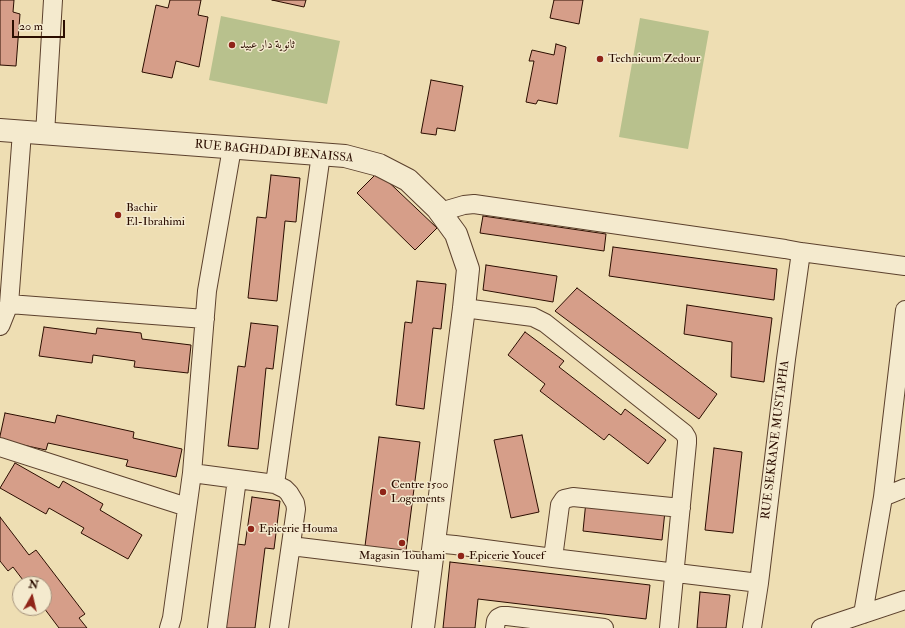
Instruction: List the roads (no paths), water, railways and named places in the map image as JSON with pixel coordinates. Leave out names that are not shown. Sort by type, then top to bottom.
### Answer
[{"type":"street","points":[[45,134],[53,0]]},
{"type":"street","name":"RUE BAGHDADI BENAISSA","points":[[0,130],[346,156],[379,165],[408,180],[437,208],[456,234],[468,269],[423,628]]},
{"type":"street","points":[[0,326],[9,304],[22,132]]},
{"type":"street","points":[[171,627],[192,473],[207,291],[232,148]]},
{"type":"street","points":[[275,484],[321,154]]},
{"type":"street","points":[[440,212],[464,205],[474,204],[905,266]]},
{"type":"street","name":"RUE SEKRANE MUSTAPHA","points":[[752,628],[759,583],[800,252]]},
{"type":"street","points":[[9,304],[205,319]]},
{"type":"street","points":[[464,308],[533,317],[546,323],[681,430],[685,435],[688,442],[669,628]]},
{"type":"street","points":[[863,614],[884,497],[905,310]]},
{"type":"street","points":[[0,447],[187,508]]},
{"type":"street","points":[[192,473],[275,484],[285,489],[295,503],[291,546],[279,628]]},
{"type":"street","points":[[217,628],[237,479]]},
{"type":"street","points":[[884,497],[905,488]]},
{"type":"street","points":[[553,558],[560,505],[564,499],[573,497],[681,508]]},
{"type":"street","points":[[291,546],[432,553],[455,545],[759,583]]},
{"type":"street","points":[[821,628],[905,600]]},
{"type":"street","points":[[495,628],[496,621],[502,616],[604,628]]},
{"type":"place","name":"ثانوية دار عبيد","points":[[232,45]]},
{"type":"place","name":"Technicum Zedour","points":[[600,59]]},
{"type":"place","name":"Bachir El-Ibrahimi","points":[[118,215]]},
{"type":"place","name":"Centre 1500 Logements","points":[[383,492]]},
{"type":"place","name":"Epicerie Houma","points":[[251,529]]},
{"type":"place","name":"Magasin Touhami","points":[[402,543]]},
{"type":"place","name":"Epicerie Youcef","points":[[461,556]]}]
